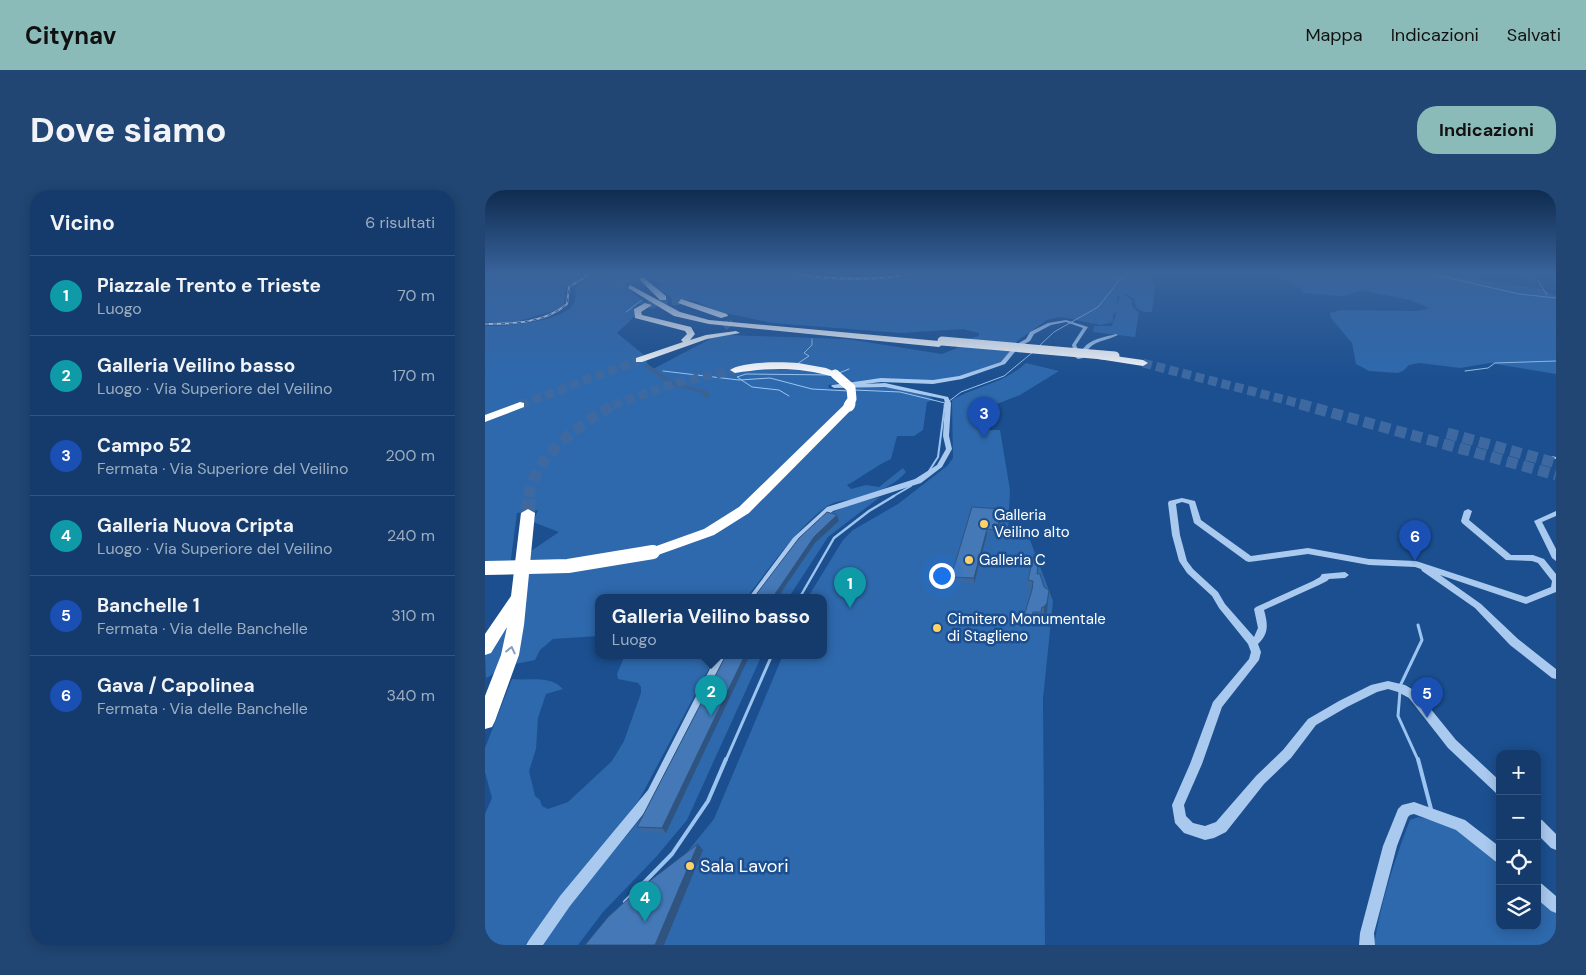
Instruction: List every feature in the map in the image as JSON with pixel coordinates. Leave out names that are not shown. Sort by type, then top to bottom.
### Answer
[{"type":"highway","points":[[640,308],[637,311],[638,316],[688,329],[691,334],[683,342]]},
{"type":"highway","points":[[653,308],[658,313],[696,330],[693,335],[683,342]]},
{"type":"highway","points":[[664,308],[677,314],[709,322],[840,336],[1115,357],[1144,361]]},
{"type":"highway","points":[[677,308],[700,317],[743,325],[940,343]]},
{"type":"highway","points":[[639,360],[725,323],[687,308]]},
{"type":"highway","points":[[698,308],[738,319],[811,331]]},
{"type":"highway","points":[[683,342],[726,334],[840,336]]},
{"type":"highway","points":[[485,568],[569,566],[653,552],[696,537],[744,510],[849,406],[852,395],[851,388],[843,379],[835,374],[818,369],[789,366],[735,370]]},
{"type":"highway","points":[[485,419],[520,405]]},
{"type":"highway","points":[[485,721],[510,655],[528,513]]},
{"type":"highway","points":[[485,648],[518,596]]},
{"type":"street","points":[[755,594],[796,540],[830,509],[926,478],[940,466],[947,455],[948,403],[945,398],[885,385],[833,386],[881,380],[935,382],[985,371],[1003,363],[1017,346],[1028,340],[1033,333],[1057,322],[1081,324],[1086,328],[1074,345],[1077,357],[1081,357],[1083,350],[1091,342],[1116,335]]},
{"type":"street","points":[[1468,511],[1465,521],[1509,558],[1541,561],[1556,584],[1534,598],[1518,600],[1416,564],[1369,562],[1309,551],[1249,560],[1197,521],[1192,504],[1182,500],[1174,501],[1176,535],[1183,561],[1189,571],[1215,594],[1222,606],[1253,643],[1256,655],[1217,705],[1196,764],[1178,804],[1180,819],[1189,828],[1205,832],[1221,827],[1260,780],[1287,754],[1312,722],[1375,688],[1388,685],[1401,688],[1413,695],[1452,744],[1496,785]]},
{"type":"street","points":[[1556,513],[1538,522],[1556,558]]},
{"type":"street","points":[[1416,564],[1478,606],[1514,642],[1556,675]]},
{"type":"street","points":[[1253,643],[1260,637],[1263,630],[1259,609],[1275,600],[1310,588],[1324,579],[1325,576],[1345,575]]},
{"type":"street","points":[[534,945],[565,901],[652,794],[720,659]]},
{"type":"street","points":[[1367,945],[1367,933],[1390,846],[1403,813],[1407,809],[1414,808],[1460,825],[1496,853]]},
{"type":"street","points":[[1541,829],[1556,843]]},
{"type":"street","points":[[1541,893],[1556,906]]},
{"type":"shaded area","points":[[485,308],[561,308],[516,322],[485,322]]},
{"type":"shaded area","points":[[569,308],[636,309],[633,318],[617,333],[644,355],[635,359],[640,361],[647,358],[647,363],[653,369],[712,338],[727,335],[847,339],[942,354],[957,348],[964,340],[979,336],[979,333],[963,329],[901,333],[772,323],[710,308],[1134,308],[1139,313],[1135,337],[1093,332],[1094,326],[1112,326],[1117,310],[1113,315],[1113,322],[1101,325],[1061,317],[1047,320],[1017,341],[1002,362],[956,377],[936,381],[873,379],[828,385],[829,388],[834,389],[883,386],[929,396],[934,400],[927,402],[923,430],[914,436],[897,436],[891,459],[847,485],[851,489],[866,485],[879,487],[903,468],[906,472],[899,479],[866,497],[837,502],[826,507],[805,525],[749,594],[595,594],[595,636],[553,639],[540,650],[535,660],[515,664],[528,553],[559,532],[533,522],[538,510],[517,513],[510,566],[485,562],[485,421],[528,402],[518,403],[485,416],[485,326],[505,326],[544,320]]},
{"type":"shaded area","points":[[1138,308],[1152,308],[1152,312]]},
{"type":"shaded area","points":[[1428,308],[1556,308],[1556,374],[1490,363],[1460,368],[1419,363],[1409,365],[1398,373],[1369,371],[1356,364],[1352,343],[1331,318],[1330,313],[1340,310],[1417,311]]},
{"type":"shaded area","name":"Cimitero Monumentale di Staglieno","points":[[1026,363],[1059,371],[1020,395],[984,409],[978,417],[981,427],[987,430],[1000,430],[1010,490],[1008,531],[1030,540],[1053,601],[1043,699],[1045,945],[592,945],[683,857],[714,819],[781,659],[827,659],[827,594],[810,594],[843,540],[853,530],[898,504],[947,466],[953,458],[952,400],[1008,376]]},
{"type":"shaded area","points":[[880,497],[828,537],[791,594],[761,594],[829,514],[848,505]]},
{"type":"shaded area","points":[[509,621],[501,662],[497,669],[486,678],[485,654]]},
{"type":"shaded area","points":[[623,659],[714,659],[639,800],[525,945],[485,945],[485,814],[492,798],[485,772],[485,748],[512,679],[545,680],[563,689],[546,694],[538,718],[536,749],[529,771],[535,796],[540,800],[542,806],[548,809],[568,802],[612,761],[624,741],[641,693],[641,687],[638,683],[618,679],[617,674]]},
{"type":"shaded area","points":[[727,659],[760,659],[687,820],[656,857],[603,912],[578,945],[542,945],[575,898],[661,794]]},
{"type":"shaded area","points":[[1418,817],[1454,828],[1471,838],[1496,859],[1496,930],[1541,930],[1541,899],[1556,911],[1556,945],[1374,945],[1384,897],[1410,820]]},
{"type":"building","points":[[972,507],[1001,509],[997,530],[987,529],[974,578],[951,577]]},
{"type":"building","points":[[827,512],[837,515],[814,537],[775,594],[757,594],[758,592],[799,538]]},
{"type":"building","points":[[1034,554],[1039,555],[1037,574],[1040,574],[1044,587],[1049,590],[1047,603],[1042,607],[1041,612],[1033,612],[1032,617],[1024,616],[1032,590],[1033,581],[1028,580]]},
{"type":"building","points":[[724,659],[743,659],[662,828],[637,827]]},
{"type":"building","points":[[698,844],[655,945],[585,945],[608,917],[639,889]]},
{"type":"waterway","points":[[626,312],[631,308]]},
{"type":"waterway","points":[[1039,346],[1054,332],[1096,308]]},
{"type":"waterway","points":[[797,364],[809,356],[804,353],[812,345],[812,339]]},
{"type":"waterway","points":[[945,404],[961,392],[1004,376],[1033,352]]},
{"type":"waterway","points":[[1465,371],[1488,368],[1495,363],[1556,361]]},
{"type":"waterway","points":[[647,366],[674,384],[705,392],[707,397]]},
{"type":"waterway","points":[[839,373],[849,369]]},
{"type":"waterway","points":[[663,371],[741,380]]},
{"type":"waterway","points":[[741,380],[737,377],[746,374],[834,375]]},
{"type":"waterway","points":[[741,380],[770,378],[812,389],[849,391]]},
{"type":"waterway","points":[[741,380],[752,387],[779,390],[789,396]]},
{"type":"waterway","points":[[854,390],[900,392],[945,403]]},
{"type":"waterway","points":[[929,471],[938,457],[945,404]]},
{"type":"waterway","points":[[1552,457],[1556,458]]},
{"type":"waterway","points":[[892,497],[911,486]]},
{"type":"waterway","points":[[802,594],[834,538],[869,511],[894,496]]},
{"type":"waterway","points":[[1400,686],[1422,640],[1418,625]]},
{"type":"waterway","points":[[726,760],[770,659]]},
{"type":"waterway","points":[[1400,691],[1398,716],[1418,760]]},
{"type":"waterway","points":[[625,902],[672,854],[708,801],[726,759]]},
{"type":"waterway","points":[[1418,759],[1431,809]]},
{"type":"tunnel","points":[[724,327],[729,323],[726,319]]},
{"type":"tunnel","points":[[524,404],[520,405],[639,360]]},
{"type":"tunnel","points":[[1143,363],[1305,405]]},
{"type":"tunnel","points":[[613,405],[675,383],[735,370]]},
{"type":"tunnel","points":[[529,497],[540,467],[550,454],[575,430],[616,404]]},
{"type":"tunnel","points":[[1300,404],[1556,475]]},
{"type":"tunnel","points":[[1447,433],[1556,463]]},
{"type":"tunnel","points":[[528,513],[529,496]]},
{"type":"railway","points":[[485,324],[507,324],[539,319],[561,308]]},
{"type":"place","name":"Campo 52","points":[[984,438]]},
{"type":"place","name":"Galleria Veilino alto","points":[[984,524]]},
{"type":"place","name":"Galleria C","points":[[969,560]]},
{"type":"place","name":"Gava / Capolinea","points":[[1415,561]]},
{"type":"place","name":"Piazzale Trento e Trieste","points":[[850,608]]},
{"type":"place","name":"Cimitero Monumentale di Staglieno","points":[[937,628]]},
{"type":"place","name":"Galleria Veilino basso","points":[[711,716]]},
{"type":"place","name":"Banchelle 1","points":[[1427,718]]},
{"type":"place","name":"Sala Lavori","points":[[690,866]]},
{"type":"place","name":"Galleria Nuova Cripta","points":[[645,922]]}]
